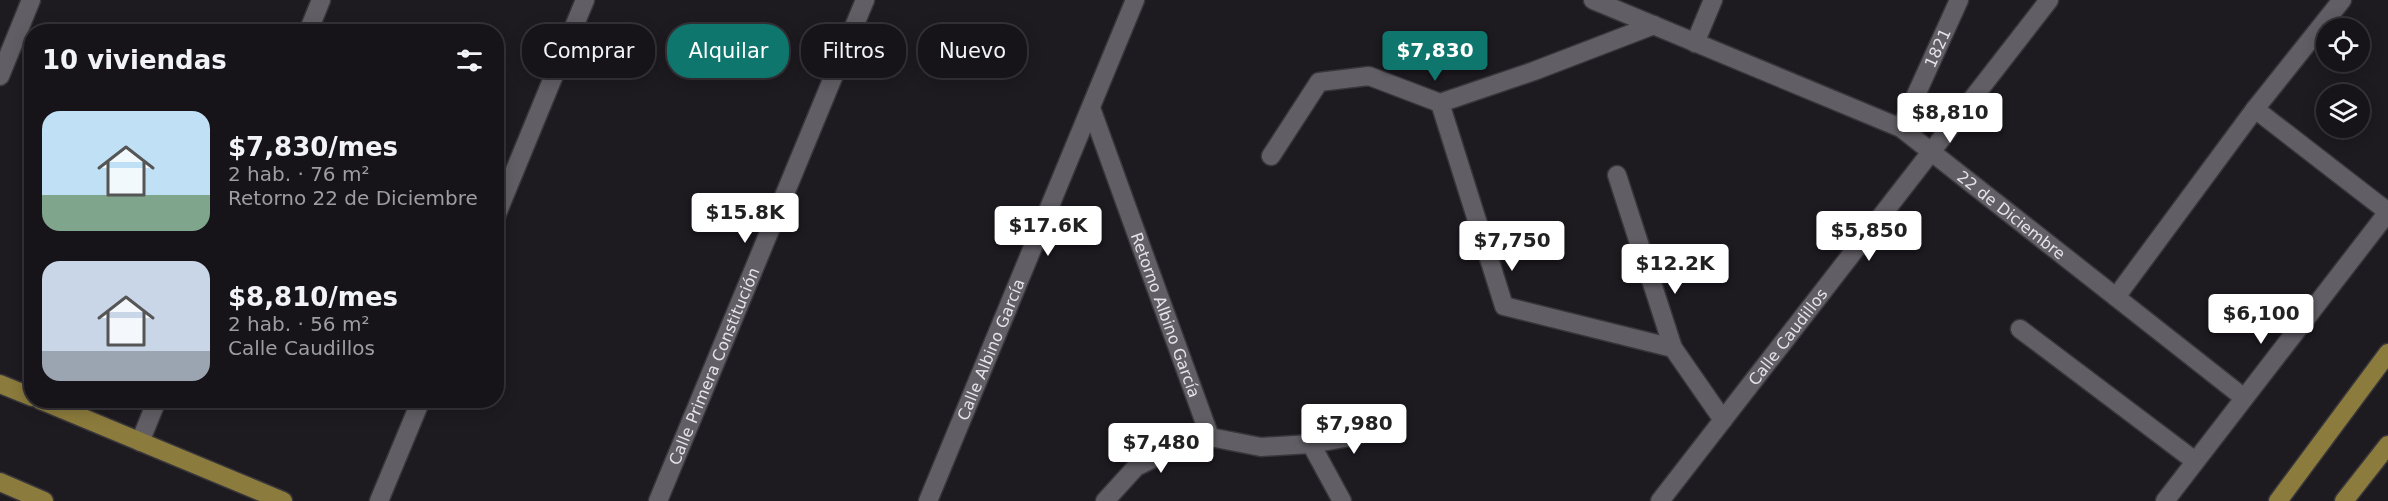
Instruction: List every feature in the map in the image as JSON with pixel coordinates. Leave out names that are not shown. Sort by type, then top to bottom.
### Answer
[{"type":"main road","points":[[2278,501],[2388,353]]},
{"type":"main road","points":[[0,384],[24,394]]},
{"type":"main road","points":[[59,408],[283,501]]},
{"type":"main road","points":[[2344,501],[2388,445]]},
{"type":"main road","points":[[0,482],[44,501]]},
{"type":"street","points":[[0,76],[31,0]]},
{"type":"street","points":[[311,24],[321,0]]},
{"type":"street","points":[[504,197],[585,0]]},
{"type":"street","name":"Calle Primera Constitución","points":[[658,501],[865,0]]},
{"type":"street","name":"Calle Albino García","points":[[928,501],[1135,0]]},
{"type":"street","name":"22 de Diciembre","points":[[1593,0],[1901,128],[2243,397]]},
{"type":"street","points":[[1695,43],[1713,0]]},
{"type":"street","name":"1821","points":[[1901,128],[1959,0]]},
{"type":"street","name":"Calle Caudillos","points":[[1660,501],[2049,0]]},
{"type":"street","points":[[2116,297],[2255,108],[2342,0]]},
{"type":"street","points":[[1271,156],[1319,82],[1369,76],[1440,103],[1534,71],[1654,25]]},
{"type":"street","points":[[1440,103],[1504,306],[1673,348]]},
{"type":"street","name":"Retorno Albino García","points":[[1091,108],[1210,437]]},
{"type":"street","points":[[2165,501],[2388,212],[2255,108]]},
{"type":"street","points":[[1617,175],[1673,348],[1723,420]]},
{"type":"street","points":[[2020,328],[2195,461]]},
{"type":"street","points":[[140,442],[154,408]]},
{"type":"street","points":[[379,501],[418,408]]},
{"type":"street","points":[[1105,501],[1136,467],[1170,450],[1210,437],[1261,447],[1311,444],[1355,436],[1383,423]]},
{"type":"street","points":[[1311,444],[1342,501]]}]
